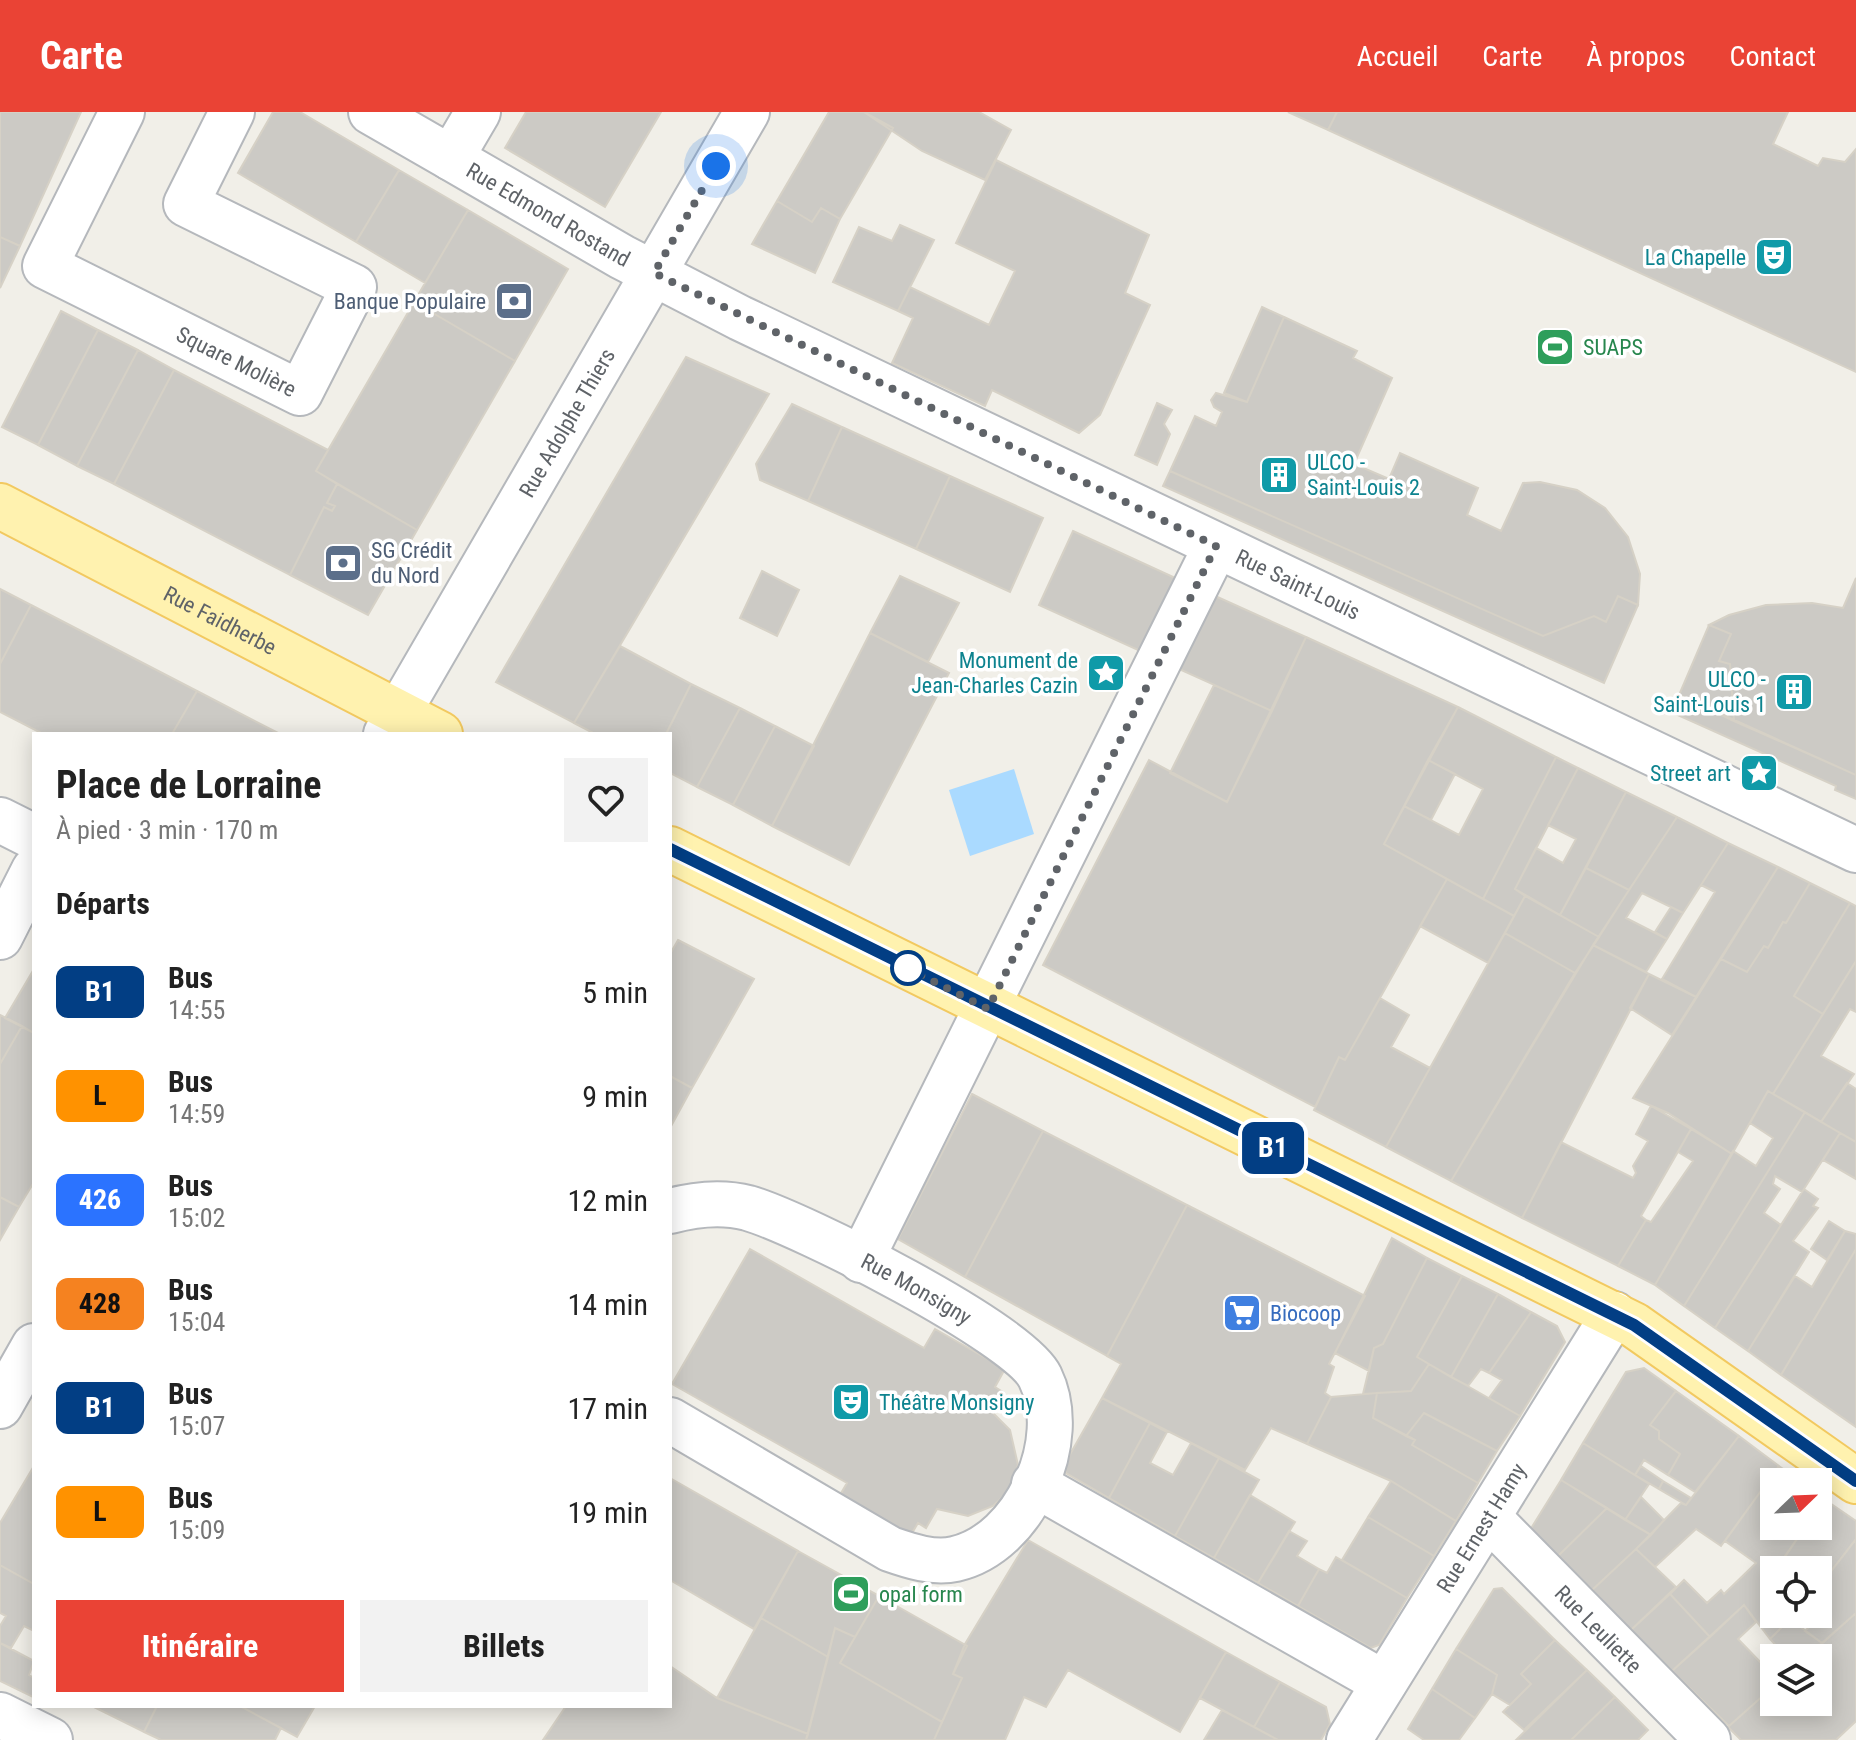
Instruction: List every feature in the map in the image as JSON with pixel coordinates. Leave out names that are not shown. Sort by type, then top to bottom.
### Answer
[{"type":"main road","name":"Rue Faidherbe","points":[[0,506],[392,723],[431,732]]},
{"type":"main road","points":[[672,850],[988,1009],[1614,1314],[1655,1338],[1856,1481]]},
{"type":"street","name":"Square Molière","points":[[122,112],[45,266],[300,393],[354,287],[186,204],[232,112]]},
{"type":"street","points":[[371,112],[451,158]]},
{"type":"street","name":"Rue Edmond Rostand","points":[[478,112],[451,158],[654,273]]},
{"type":"street","name":"Rue Adolphe Thiers","points":[[392,723],[747,112]]},
{"type":"street","name":"Rue Saint-Louis","points":[[654,273],[1216,546],[1856,850]]},
{"type":"street","points":[[861,1260],[1216,546]]},
{"type":"street","points":[[0,820],[32,836]]},
{"type":"street","points":[[0,937],[32,874]]},
{"type":"street","name":"Rue Monsigny","points":[[672,1211],[717,1203],[746,1208],[861,1260],[955,1312],[1031,1361],[1051,1409],[1046,1451],[1020,1512],[991,1543],[952,1560],[913,1557],[890,1549],[672,1421]]},
{"type":"street","name":"Rue Ernest Hamy","points":[[1349,1740],[1614,1314]]},
{"type":"street","points":[[0,1406],[32,1350]]},
{"type":"street","points":[[1034,1484],[1384,1683]]},
{"type":"street","name":"Rue Leuliette","points":[[1489,1518],[1708,1740]]},
{"type":"street","points":[[0,1715],[50,1740]]},
{"type":"water","points":[[1014,769],[1034,834],[970,856],[949,790]]},
{"type":"building","points":[[0,112],[81,112],[20,246],[0,237]]},
{"type":"building","points":[[273,112],[300,112],[399,170],[356,242],[238,173]]},
{"type":"building","points":[[526,112],[661,112],[605,207],[505,148]]},
{"type":"building","points":[[829,112],[864,112],[893,128],[840,219],[821,208],[812,222],[777,201]]},
{"type":"building","points":[[864,112],[979,112],[1011,130],[985,180],[922,151]]},
{"type":"building","points":[[1288,112],[1337,112],[1328,130]]},
{"type":"building","points":[[1337,112],[1788,112],[1773,144],[1818,166],[1823,158],[1845,162],[1856,149],[1856,372],[1328,130]]},
{"type":"building","points":[[996,160],[1149,235],[1125,293],[1150,305],[1100,415],[1079,433],[992,390],[985,406],[892,363],[913,318],[898,311],[910,287],[989,325],[1015,271],[956,243]]},
{"type":"building","points":[[399,170],[468,210],[425,283],[356,242]]},
{"type":"building","points":[[777,201],[812,222],[821,208],[840,219],[815,273],[752,244]]},
{"type":"building","points":[[468,210],[568,269],[515,361],[414,302]]},
{"type":"building","points":[[900,225],[934,240],[898,311],[833,282],[859,227],[892,241]]},
{"type":"building","points":[[0,237],[20,246],[0,288]]},
{"type":"building","points":[[414,302],[515,361],[417,530],[316,471]]},
{"type":"building","points":[[1262,307],[1284,317],[1247,402],[1224,393]]},
{"type":"building","points":[[61,311],[98,330],[38,445],[2,427]]},
{"type":"building","name":"ULCO - Saint-Louis 2","points":[[1284,317],[1357,351],[1353,358],[1392,378],[1354,464],[1389,479],[1400,453],[1478,488],[1467,515],[1501,531],[1523,483],[1540,482],[1577,490],[1605,508],[1628,537],[1640,574],[1638,605],[1618,596],[1606,622],[1594,616],[1543,636],[1170,471],[1195,416],[1216,426],[1222,412],[1214,407],[1211,400],[1216,393],[1247,402]]},
{"type":"building","points":[[98,330],[138,350],[77,466],[38,445]]},
{"type":"building","points":[[138,350],[174,370],[114,484],[77,466]]},
{"type":"building","points":[[686,357],[769,394],[574,723],[496,682]]},
{"type":"building","points":[[174,370],[328,450],[316,471],[337,484],[327,503],[335,506],[332,511],[324,507],[290,575],[114,484]]},
{"type":"building","points":[[1157,403],[1172,410],[1164,424],[1170,434],[1157,465],[1135,455]]},
{"type":"building","points":[[792,404],[842,427],[808,501],[760,480],[756,464]]},
{"type":"building","points":[[842,427],[950,476],[916,549],[808,501]]},
{"type":"building","points":[[1170,471],[1543,636],[1594,616],[1606,622],[1618,596],[1638,605],[1604,683],[1163,486]]},
{"type":"building","points":[[950,476],[1043,518],[1010,592],[916,549]]},
{"type":"building","points":[[337,484],[417,530],[368,615],[290,575],[324,507],[332,511],[335,506],[327,503]]},
{"type":"building","points":[[1073,531],[1184,582],[1149,655],[1039,605]]},
{"type":"building","points":[[762,571],[799,590],[777,636],[740,618]]},
{"type":"building","points":[[900,576],[959,603],[928,662],[870,633]]},
{"type":"building","name":"ULCO - Saint-Louis 1","points":[[1856,578],[1856,775],[1734,721],[1730,664],[1719,661],[1731,634],[1709,625],[1729,615],[1766,605],[1812,603],[1843,608]]},
{"type":"building","points":[[0,589],[31,605],[0,664]]},
{"type":"building","points":[[1213,595],[1306,637],[1272,711],[1179,669]]},
{"type":"building","points":[[31,605],[197,691],[173,732],[39,732],[0,712],[0,664]]},
{"type":"building","points":[[1709,625],[1731,634],[1719,661],[1730,664],[1734,721],[1679,695]]},
{"type":"building","points":[[870,633],[949,673],[849,865],[772,826]]},
{"type":"building","points":[[1306,637],[1458,707],[1384,844],[1447,879],[1345,1060],[1339,1057],[1315,1107],[1043,965],[1149,760],[1227,802]]},
{"type":"building","points":[[620,646],[691,684],[667,732],[591,732],[574,723]]},
{"type":"building","points":[[691,684],[740,708],[697,787],[672,774],[672,732],[667,732]]},
{"type":"building","points":[[1214,685],[1272,711],[1227,802],[1170,773]]},
{"type":"building","points":[[197,691],[276,732],[173,732]]},
{"type":"building","points":[[1679,695],[1856,775],[1856,799],[1835,790],[1836,786],[1671,712]]},
{"type":"building","points":[[1458,707],[1556,757],[1483,899],[1384,844],[1404,806],[1459,835],[1483,789],[1428,760]]},
{"type":"building","points":[[740,708],[775,726],[733,805],[697,787]]},
{"type":"building","points":[[775,726],[814,746],[772,826],[733,805]]},
{"type":"building","points":[[1556,757],[1578,768],[1515,889],[1525,896],[1514,916],[1483,899]]},
{"type":"building","points":[[1428,760],[1455,774],[1431,820],[1404,806]]},
{"type":"building","points":[[1578,768],[1626,792],[1560,915],[1515,889],[1536,848],[1563,863],[1576,839],[1548,825]]},
{"type":"building","points":[[1626,792],[1677,817],[1629,890],[1586,868]]},
{"type":"building","points":[[1677,817],[1728,843],[1683,913],[1642,893],[1626,918],[1667,939],[1646,972],[1593,945]]},
{"type":"building","points":[[1728,843],[1778,867],[1696,997],[1662,979],[1715,892],[1701,885]]},
{"type":"building","points":[[1778,867],[1810,883],[1786,923],[1783,922],[1768,948],[1764,946],[1747,972],[1721,959]]},
{"type":"building","points":[[1586,868],[1629,890],[1599,937],[1560,915]]},
{"type":"building","points":[[1447,879],[1514,916],[1488,963],[1420,926]]},
{"type":"building","points":[[1810,883],[1850,903],[1794,996],[1823,1014],[1773,1094],[1768,1091],[1732,1154],[1668,1113],[1633,1098],[1721,959],[1747,972],[1764,946],[1768,948],[1783,922],[1786,923]]},
{"type":"building","points":[[1525,896],[1599,937],[1575,973],[1505,933]]},
{"type":"building","points":[[1850,903],[1856,906],[1856,961],[1823,1014],[1794,996]]},
{"type":"building","points":[[1671,907],[1683,913],[1667,939],[1655,932]]},
{"type":"building","points":[[1505,933],[1575,973],[1451,1181],[1386,1147]]},
{"type":"building","points":[[678,940],[754,979],[692,1088],[672,1077],[672,950]]},
{"type":"building","points":[[1593,945],[1649,974],[1522,1218],[1451,1181]]},
{"type":"building","points":[[1856,961],[1856,1012],[1850,1009],[1821,1056],[1854,1074],[1821,1122],[1773,1094]]},
{"type":"building","points":[[32,972],[32,1032],[5,1018]]},
{"type":"building","points":[[1649,974],[1696,997],[1672,1035],[1630,1008]]},
{"type":"building","points":[[1380,998],[1409,1015],[1391,1047],[1430,1068],[1386,1147],[1314,1110],[1339,1057],[1345,1060]]},
{"type":"building","points":[[0,1015],[22,1026],[0,1064]]},
{"type":"building","points":[[22,1026],[32,1032],[32,1185],[19,1207],[0,1197],[0,1064]]},
{"type":"building","points":[[672,1077],[692,1088],[672,1124]]},
{"type":"building","points":[[1847,1083],[1856,1089],[1856,1142],[1821,1122]]},
{"type":"building","points":[[1768,1091],[1805,1112],[1684,1306],[1655,1285],[1733,1151],[1756,1166],[1773,1138],[1750,1123]]},
{"type":"building","points":[[972,1094],[1043,1131],[965,1277],[898,1239]]},
{"type":"building","points":[[1651,1106],[1691,1129],[1641,1216],[1646,1220],[1618,1266],[1522,1218],[1561,1142],[1633,1178],[1636,1173],[1633,1166],[1648,1141],[1636,1134]]},
{"type":"building","points":[[1805,1112],[1840,1133],[1802,1192],[1775,1176],[1773,1184],[1780,1189],[1764,1213],[1781,1225],[1715,1328],[1684,1306]]},
{"type":"building","points":[[1691,1129],[1732,1154],[1655,1285],[1618,1266],[1646,1220],[1651,1222],[1693,1161],[1678,1152]]},
{"type":"building","points":[[1043,1131],[1187,1205],[1107,1356],[965,1277]]},
{"type":"building","points":[[1840,1133],[1856,1142],[1856,1179],[1823,1160]]},
{"type":"building","points":[[1804,1189],[1818,1199],[1813,1206],[1818,1208],[1793,1241],[1809,1252],[1748,1351],[1715,1328]]},
{"type":"building","points":[[0,1197],[19,1207],[0,1240]]},
{"type":"building","points":[[1187,1205],[1365,1296],[1329,1364],[1334,1367],[1325,1393],[1331,1397],[1307,1444],[1271,1428],[1245,1470],[1102,1398],[1121,1364],[1107,1356]]},
{"type":"building","points":[[1829,1221],[1845,1231],[1827,1260],[1811,1249]]},
{"type":"building","points":[[1845,1231],[1856,1234],[1856,1249],[1781,1375],[1748,1351],[1795,1276],[1812,1287]]},
{"type":"building","points":[[1392,1238],[1427,1258],[1383,1344],[1374,1348],[1369,1371],[1335,1353]]},
{"type":"building","name":"Théâtre Monsigny","points":[[750,1249],[924,1348],[935,1329],[1005,1369],[995,1387],[1003,1392],[992,1412],[1010,1430],[1018,1465],[1009,1491],[993,1506],[968,1516],[937,1509],[926,1528],[918,1523],[908,1540],[837,1500],[847,1483],[672,1384]]},
{"type":"building","points":[[1856,1249],[1856,1427],[1781,1375]]},
{"type":"building","points":[[1427,1258],[1462,1276],[1417,1357],[1429,1364],[1411,1391],[1363,1394],[1374,1348],[1383,1344]]},
{"type":"building","points":[[1462,1276],[1498,1294],[1451,1377],[1417,1357]]},
{"type":"building","points":[[1498,1294],[1531,1312],[1489,1373],[1481,1369],[1468,1386],[1451,1377]]},
{"type":"building","points":[[1531,1312],[1557,1326],[1565,1342],[1520,1416],[1489,1398],[1502,1380],[1489,1373]]},
{"type":"building","points":[[1429,1364],[1520,1416],[1497,1451],[1424,1413],[1406,1436],[1373,1418],[1377,1393],[1411,1391]]},
{"type":"building","points":[[1644,1368],[1676,1391],[1650,1425],[1659,1431],[1659,1439],[1680,1454],[1668,1475],[1644,1460],[1635,1475],[1583,1443],[1626,1372]]},
{"type":"building","points":[[1676,1391],[1739,1436],[1695,1492],[1668,1475],[1680,1454],[1659,1439],[1659,1431],[1650,1425]]},
{"type":"building","points":[[1377,1393],[1373,1418],[1415,1440],[1412,1445],[1478,1483],[1456,1521],[1391,1481],[1307,1444],[1331,1397]]},
{"type":"building","points":[[1102,1398],[1150,1423],[1109,1498],[1066,1473],[1064,1465]]},
{"type":"building","points":[[1424,1413],[1497,1451],[1478,1483],[1412,1445],[1415,1440],[1406,1436]]},
{"type":"building","points":[[1150,1423],[1167,1432],[1150,1463],[1173,1475],[1191,1443],[1219,1458],[1175,1536],[1109,1498]]},
{"type":"building","points":[[1739,1436],[1779,1466],[1760,1468],[1760,1492],[1721,1546],[1696,1529],[1655,1567],[1636,1549],[1681,1503],[1686,1505]]},
{"type":"building","points":[[1583,1443],[1649,1484],[1625,1520],[1561,1480]]},
{"type":"building","points":[[1219,1458],[1259,1480],[1214,1558],[1175,1536]]},
{"type":"building","points":[[1641,1466],[1663,1481],[1659,1489],[1635,1475]]},
{"type":"building","points":[[32,1469],[32,1583],[0,1565],[0,1523]]},
{"type":"building","points":[[672,1479],[798,1551],[754,1629],[672,1581]]},
{"type":"building","points":[[1561,1480],[1607,1508],[1557,1557],[1530,1530]]},
{"type":"building","points":[[1391,1481],[1456,1521],[1434,1556],[1368,1517]]},
{"type":"building","points":[[1663,1481],[1691,1498],[1686,1505],[1659,1489]]},
{"type":"building","points":[[1760,1492],[1760,1540],[1796,1540],[1785,1556],[1760,1556],[1760,1626],[1744,1605],[1710,1637],[1670,1594],[1684,1580],[1707,1603],[1721,1590],[1724,1594],[1756,1563],[1725,1541]]},
{"type":"building","points":[[1250,1495],[1295,1522],[1258,1583],[1214,1558]]},
{"type":"building","points":[[1641,1497],[1664,1520],[1651,1535],[1625,1520]]},
{"type":"building","points":[[1832,1504],[1856,1521],[1856,1539],[1832,1570],[1832,1556],[1786,1556],[1796,1540],[1832,1540]]},
{"type":"building","points":[[1607,1508],[1651,1535],[1591,1591],[1557,1557]]},
{"type":"building","points":[[1368,1517],[1434,1556],[1407,1598],[1342,1560]]},
{"type":"building","points":[[1289,1531],[1307,1541],[1297,1556],[1319,1569],[1298,1606],[1258,1583]]},
{"type":"building","points":[[1856,1539],[1856,1613],[1822,1643],[1805,1631],[1808,1628],[1832,1628],[1832,1570]]},
{"type":"building","points":[[1028,1540],[1226,1652],[1180,1732],[1068,1670],[1046,1707],[1024,1697],[1005,1740],[934,1740],[962,1678],[953,1674],[965,1644]]},
{"type":"building","points":[[1636,1549],[1676,1587],[1631,1630],[1591,1591]]},
{"type":"building","points":[[798,1551],[879,1596],[855,1637],[835,1628],[828,1657],[761,1618]]},
{"type":"building","points":[[1336,1557],[1407,1598],[1379,1645],[1371,1648],[1298,1606],[1319,1569],[1327,1573]]},
{"type":"building","points":[[0,1565],[32,1583],[32,1630],[24,1626],[11,1648],[0,1643],[0,1626],[6,1616],[0,1613]]},
{"type":"building","points":[[1502,1588],[1555,1640],[1521,1674],[1531,1684],[1510,1705],[1492,1694],[1497,1675],[1456,1649],[1494,1589]]},
{"type":"building","points":[[1670,1594],[1710,1637],[1672,1671],[1631,1630]]},
{"type":"building","points":[[879,1596],[967,1646],[953,1674],[962,1678],[942,1722],[840,1663]]},
{"type":"building","points":[[1744,1605],[1756,1622],[1738,1639],[1760,1662],[1760,1698],[1729,1726],[1672,1671]]},
{"type":"building","points":[[1856,1613],[1856,1721],[1836,1740],[1741,1740],[1728,1727],[1760,1698],[1760,1716],[1832,1716],[1832,1644],[1822,1644]]},
{"type":"building","points":[[761,1618],[828,1657],[808,1734],[717,1698]]},
{"type":"building","points":[[835,1628],[855,1637],[840,1663],[942,1722],[934,1740],[806,1740]]},
{"type":"building","points":[[1762,1628],[1781,1628],[1770,1639]]},
{"type":"building","points":[[1781,1628],[1802,1628],[1822,1643],[1775,1644],[1770,1639]]},
{"type":"building","points":[[1555,1640],[1587,1670],[1524,1730],[1503,1712],[1531,1684],[1521,1674]]},
{"type":"building","points":[[0,1643],[32,1660],[29,1675],[32,1677],[32,1697],[0,1681]]},
{"type":"building","points":[[1456,1649],[1497,1675],[1492,1694],[1475,1718],[1432,1689]]},
{"type":"building","points":[[1226,1652],[1280,1682],[1254,1727],[1200,1698]]},
{"type":"building","points":[[672,1667],[717,1698],[808,1734],[806,1740],[543,1740],[565,1708],[672,1708]]},
{"type":"building","points":[[1587,1670],[1615,1697],[1571,1740],[1516,1740]]},
{"type":"building","points":[[1280,1682],[1326,1707],[1330,1724],[1321,1740],[1278,1740],[1254,1727]]},
{"type":"building","points":[[1432,1689],[1475,1718],[1459,1740],[1424,1740],[1408,1729]]},
{"type":"building","points":[[1615,1697],[1648,1730],[1638,1740],[1571,1740]]},
{"type":"building","points":[[96,1708],[156,1708],[144,1732]]},
{"type":"building","points":[[156,1708],[244,1708],[281,1728],[275,1740],[161,1740],[144,1732]]},
{"type":"building","points":[[244,1708],[314,1708],[297,1737]]},
{"type":"building","points":[[1222,1710],[1254,1727],[1278,1740],[1204,1740]]},
{"type":"bus line","name":"B1","points":[[672,850],[988,1009],[1634,1325],[1856,1481]]},
{"type":"place","name":"La Chapelle","points":[[1774,257]]},
{"type":"place","name":"Banque Populaire","points":[[514,301]]},
{"type":"place","name":"SUAPS","points":[[1555,347]]},
{"type":"place","name":"ULCO - Saint-Louis 2","points":[[1279,475]]},
{"type":"place","name":"SG Crédit du Nord","points":[[343,563]]},
{"type":"place","name":"Monument de Jean-Charles Cazin","points":[[1106,673]]},
{"type":"place","name":"ULCO - Saint-Louis 1","points":[[1794,692]]},
{"type":"place","name":"Street art","points":[[1759,773]]},
{"type":"place","name":"Biocoop","points":[[1242,1313]]},
{"type":"place","name":"Théâtre Monsigny","points":[[851,1402]]},
{"type":"place","name":"opal form","points":[[851,1594]]},
{"type":"route","points":[[716,166],[654,273],[740,318],[1216,546],[988,1009],[901,965],[908,968]]}]
